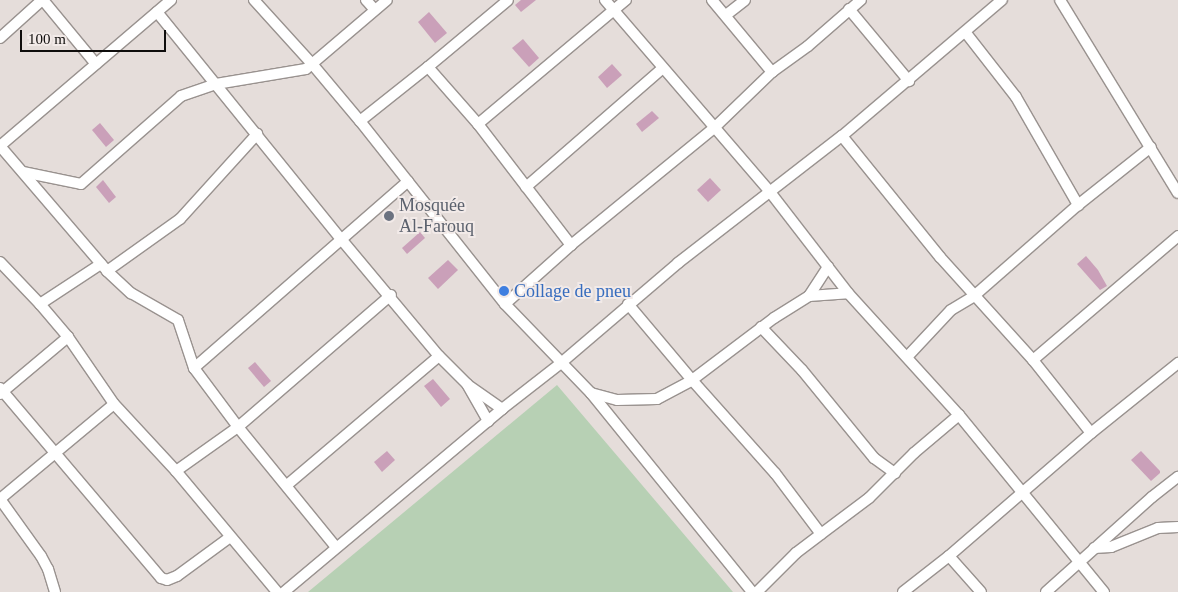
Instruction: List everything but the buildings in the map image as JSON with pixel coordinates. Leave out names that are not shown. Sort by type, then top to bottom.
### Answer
[{"type":"street","points":[[0,38],[42,0],[96,64]]},
{"type":"street","points":[[171,0],[0,146],[104,268],[131,293],[178,320],[194,368],[238,427],[336,547]]},
{"type":"street","points":[[254,0],[313,65],[360,121],[505,304],[590,394],[752,592]]},
{"type":"street","points":[[366,0],[375,10]]},
{"type":"street","points":[[22,172],[81,184],[181,96],[190,91],[216,84],[299,72],[313,65],[387,0]]},
{"type":"street","points":[[360,121],[508,0]]},
{"type":"street","points":[[605,0],[770,192],[848,293],[959,415],[1104,592]]},
{"type":"street","points":[[478,124],[626,0]]},
{"type":"street","points":[[712,0],[772,72]]},
{"type":"street","points":[[726,15],[745,0]]},
{"type":"street","points":[[505,304],[571,245],[714,128],[772,72],[808,46],[861,0]]},
{"type":"street","points":[[284,592],[502,409],[561,363],[628,304],[842,136],[966,33],[1002,0]]},
{"type":"street","points":[[1060,0],[1178,193]]},
{"type":"street","points":[[849,9],[909,81]]},
{"type":"street","points":[[157,12],[341,239],[391,296],[439,356],[467,384],[502,409]]},
{"type":"street","points":[[966,33],[1016,98],[1078,205]]},
{"type":"street","points":[[428,67],[478,124],[571,245]]},
{"type":"street","points":[[526,187],[663,68]]},
{"type":"street","points":[[40,304],[104,268],[180,219],[256,134]]},
{"type":"street","points":[[842,136],[928,243],[1033,360],[1091,433]]},
{"type":"street","points":[[908,358],[951,310],[974,296],[1078,205],[1151,147]]},
{"type":"street","points":[[194,368],[408,181]]},
{"type":"street","points":[[1033,360],[1178,236]]},
{"type":"street","points":[[0,262],[68,337],[114,404],[176,471],[276,592]]},
{"type":"street","points":[[590,394],[618,400],[653,400],[692,380],[761,327],[809,296],[828,267]]},
{"type":"street","points":[[809,296],[848,293]]},
{"type":"street","points":[[176,471],[238,427],[391,296]]},
{"type":"street","points":[[628,304],[692,380],[775,473],[821,534]]},
{"type":"street","points":[[761,327],[802,370],[865,449],[895,473]]},
{"type":"street","points":[[68,337],[1,391],[161,578],[167,580],[178,576],[230,537]]},
{"type":"street","points":[[287,485],[439,356]]},
{"type":"street","points":[[903,592],[949,556],[1091,433],[1178,362]]},
{"type":"street","points":[[467,384],[488,421]]},
{"type":"street","points":[[55,592],[48,569],[41,556],[0,499],[54,452],[114,404]]},
{"type":"street","points":[[757,592],[796,553],[869,498],[959,415]]},
{"type":"street","points":[[1046,592],[1094,548],[1178,477]]},
{"type":"street","points":[[1094,548],[1111,546],[1158,528],[1178,527]]},
{"type":"street","points":[[949,556],[981,592]]},
{"type":"green space","points":[[557,385],[733,592],[308,592]]},
{"type":"place","name":"Mosquée Al-Farouq","points":[[389,216]]},
{"type":"place","name":"Collage de pneu","points":[[504,291]]}]
